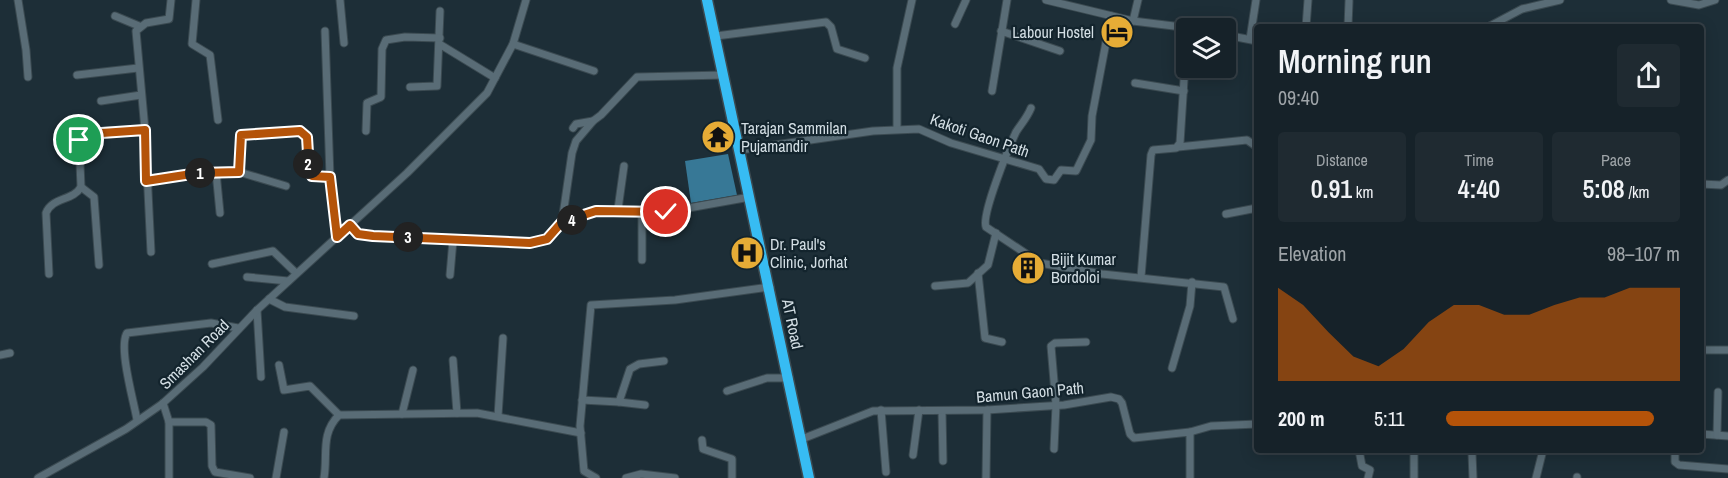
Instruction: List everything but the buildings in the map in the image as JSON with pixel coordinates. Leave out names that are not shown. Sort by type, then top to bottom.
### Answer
[{"type":"highway","name":"AT Road","points":[[707,0],[809,478]]},
{"type":"street","points":[[18,0],[28,77]]},
{"type":"street","points":[[115,16],[139,26],[169,19],[171,0]]},
{"type":"street","points":[[196,0],[192,44],[210,55],[218,120]]},
{"type":"street","points":[[340,0],[344,43]]},
{"type":"street","name":"Smashan Road","points":[[38,478],[126,429],[163,403],[203,367],[238,328],[350,225],[487,93],[513,44],[526,0]]},
{"type":"street","points":[[897,129],[897,68],[912,0]]},
{"type":"street","points":[[955,24],[966,0]]},
{"type":"street","points":[[992,91],[1007,0]]},
{"type":"street","points":[[1050,0],[1133,21],[1176,26]]},
{"type":"street","points":[[1133,21],[1138,0]]},
{"type":"street","points":[[1254,24],[1256,0]]},
{"type":"street","points":[[1306,24],[1308,0]]},
{"type":"street","points":[[1494,24],[1522,9],[1560,0]]},
{"type":"street","points":[[1671,0],[1699,5],[1715,0]]},
{"type":"street","points":[[1348,24],[1349,1]]},
{"type":"street","points":[[410,87],[437,86],[440,11]]},
{"type":"street","name":"Kakoti Gaon Path","points":[[740,150],[897,129],[919,129],[951,143],[1039,169],[1049,180],[1055,179],[1061,170],[1077,171],[1091,140],[1092,116],[1111,16]]},
{"type":"street","points":[[716,36],[825,22],[831,27],[837,49],[865,58]]},
{"type":"street","points":[[139,26],[136,43],[145,130],[151,252]]},
{"type":"street","points":[[325,32],[330,177],[337,237]]},
{"type":"street","points":[[1001,32],[1060,51]]},
{"type":"street","points":[[366,131],[367,104],[381,97],[382,49],[386,40],[405,37],[440,42],[495,78]]},
{"type":"street","points":[[1236,37],[1253,40]]},
{"type":"street","points":[[513,44],[594,71]]},
{"type":"street","points":[[77,75],[138,68]]},
{"type":"street","points":[[562,222],[572,153],[576,141],[640,75],[724,75]]},
{"type":"street","points":[[1178,147],[1185,78]]},
{"type":"street","points":[[1135,83],[1184,91]]},
{"type":"street","points":[[101,101],[141,96]]},
{"type":"street","points":[[1031,108],[1016,133],[1006,159],[984,222],[986,227],[1040,263],[1102,274],[1224,287],[1233,319]]},
{"type":"street","points":[[573,128],[577,123],[593,121]]},
{"type":"street","points":[[49,274],[46,213],[51,205],[74,196],[81,187],[78,143],[82,137],[87,134],[145,130]]},
{"type":"street","points":[[239,172],[241,135],[300,131],[307,137],[309,170],[312,176],[330,177]]},
{"type":"street","points":[[1141,277],[1152,152],[1156,149],[1247,140],[1254,145]]},
{"type":"street","points":[[618,209],[624,166]]},
{"type":"street","points":[[146,181],[216,172],[239,172],[286,186]]},
{"type":"street","points":[[216,172],[220,213]]},
{"type":"street","points":[[1704,184],[1725,185],[1728,180]]},
{"type":"street","points":[[81,187],[94,197],[99,265]]},
{"type":"street","points":[[350,225],[360,234],[512,244],[547,239],[562,222],[596,211],[618,209],[666,212],[750,197]]},
{"type":"street","points":[[1226,214],[1254,208]]},
{"type":"street","points":[[642,211],[642,260]]},
{"type":"street","points":[[934,286],[964,285],[990,261],[996,233]]},
{"type":"street","points":[[450,275],[453,240]]},
{"type":"street","points":[[212,264],[273,251],[296,273]]},
{"type":"street","points":[[978,273],[984,338],[1002,342]]},
{"type":"street","points":[[247,277],[288,281]]},
{"type":"street","points":[[1172,368],[1190,306],[1192,282]]},
{"type":"street","points":[[596,478],[584,471],[582,467],[581,433],[589,310],[592,304],[653,302],[770,287]]},
{"type":"street","points":[[269,299],[285,307],[354,316]]},
{"type":"street","points":[[257,310],[261,377]]},
{"type":"street","points":[[137,420],[125,352],[124,338],[127,333],[211,323],[238,328]]},
{"type":"street","points":[[498,416],[504,338]]},
{"type":"street","points":[[1054,449],[1056,405],[1051,346],[1055,343],[1086,342]]},
{"type":"street","points":[[1706,350],[1728,350]]},
{"type":"street","points":[[0,355],[10,353]]},
{"type":"street","points":[[453,360],[457,412]]},
{"type":"street","points":[[620,402],[630,369],[639,364],[664,361]]},
{"type":"street","points":[[279,365],[284,390],[310,386],[339,416],[457,412],[498,416],[581,433]]},
{"type":"street","points":[[402,414],[413,370]]},
{"type":"street","points":[[728,390],[764,378],[789,378]]},
{"type":"street","points":[[1717,435],[1718,392]]},
{"type":"street","name":"Bamun Gaon Path","points":[[802,439],[852,417],[881,410],[987,410],[1115,398],[1122,403],[1130,434],[1134,438],[1190,432]]},
{"type":"street","points":[[582,400],[645,405]]},
{"type":"street","points":[[163,403],[168,422],[169,478]]},
{"type":"street","points":[[881,410],[886,472]]},
{"type":"street","points":[[913,455],[919,410]]},
{"type":"street","points":[[986,478],[987,410]]},
{"type":"street","points":[[942,411],[943,461]]},
{"type":"street","points":[[324,478],[325,439],[330,427],[339,416]]},
{"type":"street","points":[[168,422],[209,423],[212,428],[213,470],[250,478]]},
{"type":"street","points":[[1190,478],[1190,432],[1211,426],[1254,424]]},
{"type":"street","points":[[276,478],[285,432]]},
{"type":"street","points":[[1704,434],[1728,436]]},
{"type":"street","points":[[702,440],[703,449],[732,459],[732,478]]},
{"type":"street","points":[[1360,453],[1362,466],[1370,470],[1368,478]]},
{"type":"street","points":[[1414,453],[1414,478]]},
{"type":"street","points":[[1472,453],[1473,478]]},
{"type":"street","points":[[1536,478],[1542,453]]},
{"type":"street","points":[[1675,453],[1677,464],[1728,469]]},
{"type":"street","points":[[626,478],[641,474],[670,478]]},
{"type":"water","points":[[728,154],[737,195],[691,203],[685,161]]},
{"type":"place","name":"Labour Hostel","points":[[1117,32]]},
{"type":"place","name":"Tarajan Sammilan Pujamandir","points":[[718,137]]},
{"type":"place","name":"Dr. Paul's Clinic, Jorhat","points":[[747,253]]},
{"type":"place","name":"Bijit Kumar Bordoloi","points":[[1028,268]]},
{"type":"route","points":[[79,140],[87,134],[145,130],[146,181],[198,173],[239,172],[239,138],[241,135],[300,131],[306,134],[308,140],[309,170],[312,176],[330,177],[337,237],[350,225],[358,234],[373,236],[505,244],[530,243],[543,242],[562,222],[596,211],[611,209],[666,212]]}]
